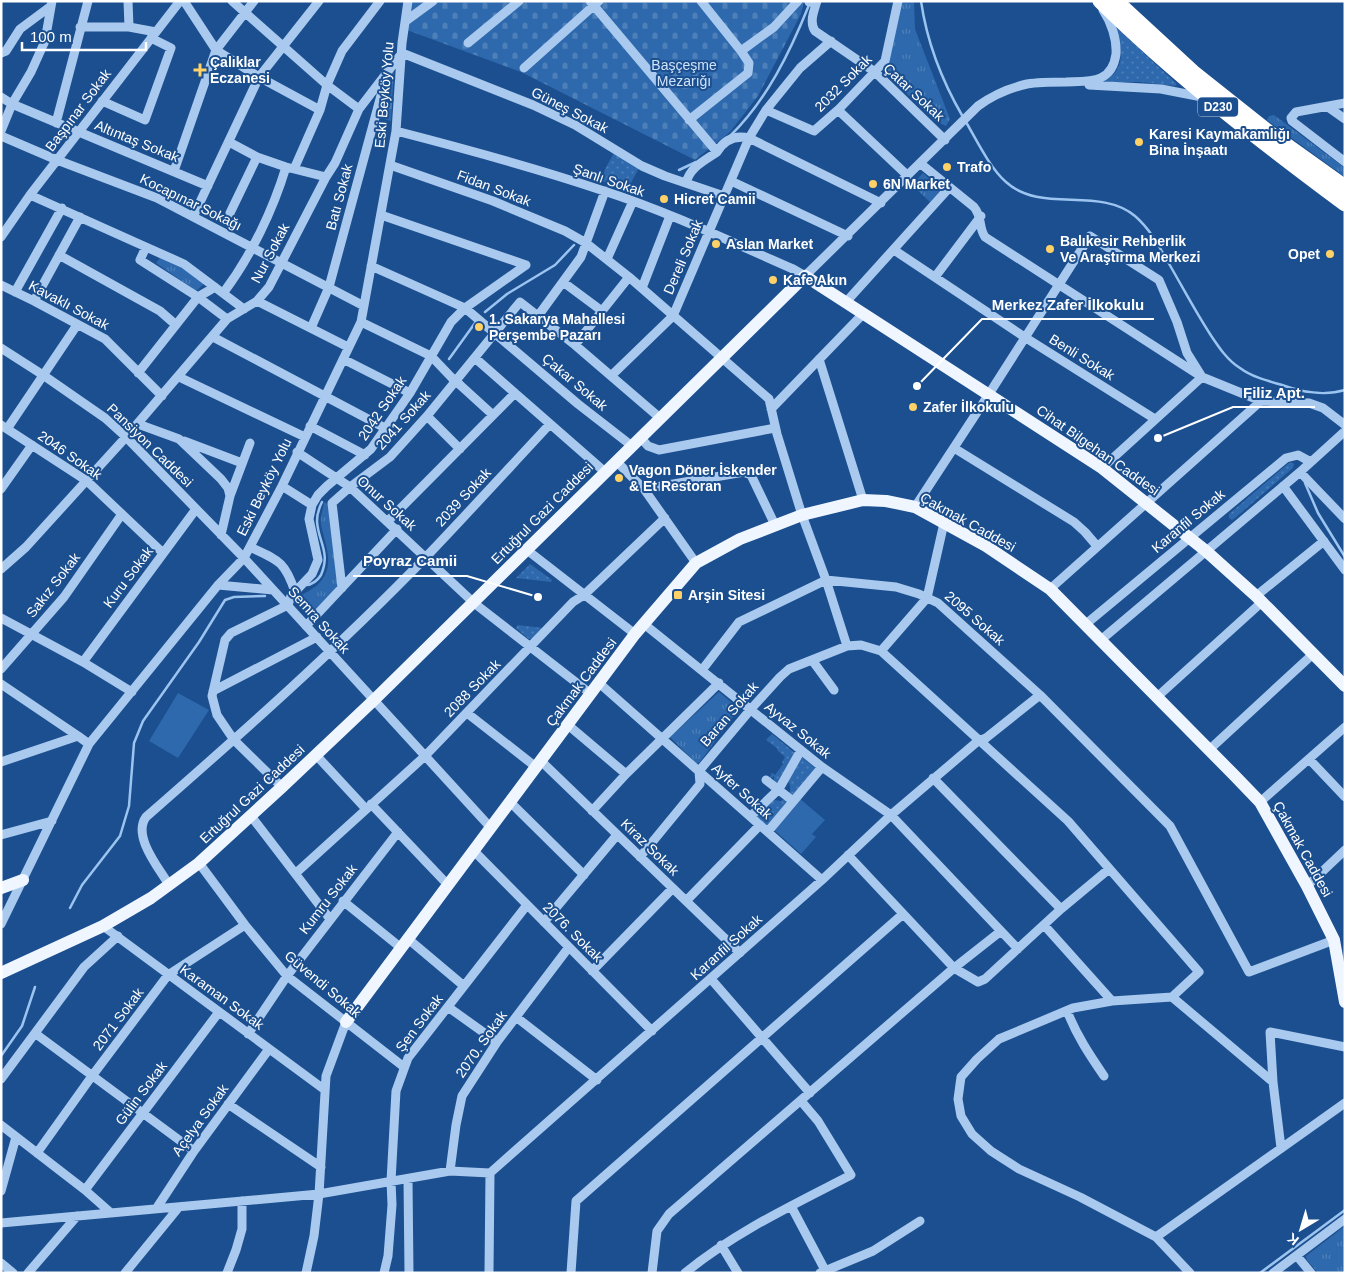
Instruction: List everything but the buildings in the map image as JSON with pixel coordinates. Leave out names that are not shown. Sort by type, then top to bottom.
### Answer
[{"type":"highway","name":"D230","points":[[1098,1],[1142,43],[1207,98],[1345,204]]},
{"type":"highway","name":"D230","points":[[1116,1],[1194,72],[1271,134],[1345,187]]},
{"type":"main road","name":"Cihat Bilgehan Caddesi","points":[[805,276],[1102,468],[1206,550],[1259,599],[1345,686]]},
{"type":"main road","name":"Ertuğrul Gazi Caddesi","points":[[1,973],[104,926],[152,898],[199,864],[374,700],[474,603],[805,276]]},
{"type":"main road","name":"Çakmak Caddesi","points":[[346,1022],[640,629],[696,563],[774,525],[802,515],[863,500],[886,501],[915,507],[986,546],[1050,589],[1260,802],[1307,886],[1334,940],[1345,1002]]},
{"type":"main road","points":[[1,888],[23,880]]},
{"type":"street","points":[[56,123],[88,1]]},
{"type":"street","points":[[128,1],[129,27]]},
{"type":"street","name":"Başpınar Sokak","points":[[1,237],[30,194],[180,1]]},
{"type":"street","points":[[184,1],[216,50],[258,77],[320,110]]},
{"type":"street","points":[[232,1],[327,85],[359,109]]},
{"type":"street","points":[[174,171],[216,50],[254,1]]},
{"type":"street","points":[[193,217],[258,77],[319,1]]},
{"type":"street","points":[[224,292],[252,248],[320,110],[327,85],[342,51],[380,1]]},
{"type":"street","name":"Eski Beyköy Yolu","points":[[1,924],[90,744],[218,585],[244,558],[282,486],[361,322],[396,132],[408,1]]},
{"type":"street","points":[[407,20],[433,1]]},
{"type":"street","points":[[468,43],[519,1]]},
{"type":"street","points":[[689,120],[748,73],[749,63],[742,51],[701,1]]},
{"type":"street","points":[[742,51],[774,27],[798,1]]},
{"type":"street","name":"Çatar Sokak","points":[[817,1],[812,18],[813,28],[875,72],[945,140]]},
{"type":"street","name":"2032 Sokak","points":[[766,110],[814,131],[838,110],[885,61],[898,1]]},
{"type":"street","points":[[1054,83],[1097,80],[1109,72],[1114,62],[1116,51],[1114,36],[1108,18],[1098,1]]},
{"type":"street","points":[[1,53],[6,51],[20,28],[52,3]]},
{"type":"street","points":[[1,131],[12,104],[45,41],[52,3]]},
{"type":"street","points":[[524,68],[594,3],[714,150]]},
{"type":"street","points":[[80,27],[129,27],[153,35],[171,48],[145,120],[102,101]]},
{"type":"street","name":"Dereli Sokak","points":[[612,376],[673,316],[748,138],[766,110],[800,68],[831,41]]},
{"type":"street","name":"Nur Sokak","points":[[1,570],[26,547],[126,438],[227,319],[257,301],[269,287],[335,163],[359,109],[402,53]]},
{"type":"street","name":"Güneş Sokak","points":[[402,53],[533,105],[575,125],[642,166],[724,196]]},
{"type":"street","name":"Batı Sokak","points":[[312,328],[329,287],[387,72]]},
{"type":"street","points":[[1054,83],[1062,85],[1162,89],[1207,98]]},
{"type":"street","name":"Ertuğrul Gazi Caddesi","points":[[805,276],[848,236],[978,106],[991,97],[1016,86],[1054,83]]},
{"type":"street","name":"Altıntaş Sokak","points":[[1,97],[12,104],[56,123],[208,186]]},
{"type":"street","points":[[1345,103],[1296,112],[1291,118],[1292,121],[1345,162]]},
{"type":"street","points":[[1328,107],[1345,119]]},
{"type":"street","points":[[838,110],[908,176]]},
{"type":"street","name":"Şanlı Sokak","points":[[396,132],[469,150],[605,191],[708,232],[805,276]]},
{"type":"street","name":"Kocapınar Sokağı","points":[[1,136],[57,160],[157,198],[364,306]]},
{"type":"street","points":[[686,183],[688,174],[714,150],[739,136],[748,138],[881,203]]},
{"type":"street","points":[[229,142],[257,157],[326,177]]},
{"type":"street","points":[[230,213],[257,157]]},
{"type":"street","points":[[921,164],[974,207],[981,216],[982,230],[985,237],[1202,377],[1261,401],[1316,405],[1345,424]]},
{"type":"street","name":"Fidan Sokak","points":[[390,165],[502,205],[565,231],[586,243],[642,288],[769,399],[771,409]]},
{"type":"street","points":[[731,181],[848,236]]},
{"type":"street","points":[[846,302],[949,188]]},
{"type":"street","points":[[605,191],[581,257],[538,316],[660,418]]},
{"type":"street","points":[[30,194],[184,264],[215,288],[224,292],[244,309]]},
{"type":"street","points":[[607,259],[633,201]]},
{"type":"street","points":[[15,292],[62,208]]},
{"type":"street","name":"2042 Sokak","points":[[312,505],[327,486],[365,455],[410,393],[451,322],[465,308],[526,265],[381,215]]},
{"type":"street","points":[[34,301],[80,216]]},
{"type":"street","points":[[642,288],[670,216]]},
{"type":"street","points":[[935,277],[981,216]]},
{"type":"street","points":[[915,507],[1090,236],[1159,280],[1177,322],[1187,353],[1202,377]]},
{"type":"street","points":[[146,247],[140,260],[198,297],[227,319]]},
{"type":"street","name":"Benli Sokak","points":[[894,250],[1155,419]]},
{"type":"street","points":[[59,254],[160,311],[176,325]]},
{"type":"street","name":"Çakar Sokak","points":[[371,266],[465,308],[578,404],[636,442],[658,450],[775,428]]},
{"type":"street","points":[[575,345],[629,277]]},
{"type":"street","points":[[563,282],[602,312]]},
{"type":"street","name":"Kavaklı Sokak","points":[[1,285],[105,339],[162,396]]},
{"type":"street","points":[[138,373],[198,297],[215,288]]},
{"type":"street","points":[[257,301],[348,347]]},
{"type":"street","name":"2041 Sokak","points":[[342,588],[332,503],[390,457],[427,416],[520,302],[538,316]]},
{"type":"street","points":[[847,646],[826,580],[802,515],[771,409],[863,314]]},
{"type":"street","points":[[361,322],[431,356],[456,382],[493,415]]},
{"type":"street","points":[[4,427],[77,325]]},
{"type":"street","points":[[213,337],[385,428]]},
{"type":"street","name":"Pansiyon Caddesi","points":[[1,348],[105,418],[244,558]]},
{"type":"street","points":[[475,358],[605,472]]},
{"type":"street","points":[[342,359],[410,393]]},
{"type":"street","points":[[818,359],[863,500]]},
{"type":"street","points":[[179,377],[305,437]]},
{"type":"street","points":[[1102,468],[1202,377]]},
{"type":"street","points":[[388,521],[514,393]]},
{"type":"street","points":[[1050,589],[1261,401]]},
{"type":"street","points":[[427,416],[460,449]]},
{"type":"street","points":[[138,424],[242,462]]},
{"type":"street","name":"2039 Sokak","points":[[169,885],[146,848],[142,823],[330,652],[426,557],[550,424]]},
{"type":"street","points":[[310,426],[365,455]]},
{"type":"street","name":"2046 Sokak","points":[[4,427],[87,481],[163,553]]},
{"type":"street","points":[[1102,640],[1300,472],[1345,431]]},
{"type":"street","points":[[180,439],[221,478],[228,488],[230,496]]},
{"type":"street","points":[[221,535],[230,496],[250,443]]},
{"type":"street","points":[[1,489],[32,445]]},
{"type":"street","points":[[954,448],[1074,522],[1086,532],[1097,546]]},
{"type":"street","name":"Onur Sokak","points":[[297,452],[350,487],[474,603],[591,694]]},
{"type":"street","name":"Karanfil Sokak","points":[[1086,624],[1286,458],[1298,455],[1311,462]]},
{"type":"street","points":[[616,461],[644,489],[696,563]]},
{"type":"street","points":[[644,489],[744,472],[751,475],[774,525]]},
{"type":"street","points":[[1300,472],[1345,519]]},
{"type":"street","points":[[282,486],[312,505],[309,520],[318,560],[312,574],[295,592],[288,606],[231,633],[225,640],[212,696],[217,715],[234,740],[282,787]]},
{"type":"street","points":[[1283,486],[1345,570]]},
{"type":"street","name":"Kuru Sokak","points":[[82,662],[196,509]]},
{"type":"street","name":"Sakız Sokak","points":[[1,669],[64,597],[122,514]]},
{"type":"street","name":"2088 Sokak","points":[[296,873],[425,756],[574,602],[665,518]]},
{"type":"street","points":[[944,523],[927,598],[881,651],[1068,821],[1198,972],[1172,997],[1112,1001],[1067,1011],[1000,1039],[977,1059],[961,1077],[958,1099],[961,1116],[972,1134],[991,1151],[1018,1169],[1080,1197],[1156,1237],[1190,1273]]},
{"type":"street","points":[[306,626],[397,529]]},
{"type":"street","points":[[1157,697],[1259,599],[1324,541]]},
{"type":"street","points":[[250,547],[280,563],[290,576],[295,592]]},
{"type":"street","name":"Ayvaz Sokak","points":[[527,550],[584,594],[702,670],[822,767],[891,815],[1018,949]]},
{"type":"street","name":"Semra Sokak","points":[[244,558],[491,828]]},
{"type":"street","points":[[702,670],[739,622],[826,580]]},
{"type":"street","name":"2095 Sokak","points":[[826,580],[896,587],[938,603],[1040,695],[1170,826],[1249,972],[1334,940]]},
{"type":"street","points":[[218,585],[274,590]]},
{"type":"street","points":[[1,618],[82,662],[132,692]]},
{"type":"street","points":[[213,691],[317,637]]},
{"type":"street","name":"Baran Sokak","points":[[640,857],[700,784],[699,771],[780,676],[789,669],[847,646],[861,645],[881,651]]},
{"type":"street","points":[[1210,750],[1313,654]]},
{"type":"street","points":[[812,660],[834,690]]},
{"type":"street","name":"Ayfer Sokak","points":[[599,683],[822,880]]},
{"type":"street","points":[[592,811],[626,774],[719,683]]},
{"type":"street","points":[[1,684],[90,744]]},
{"type":"street","name":"Karanfil Sokak","points":[[490,1173],[711,979],[933,778],[978,741],[986,738],[1040,695]]},
{"type":"street","name":"Kiraz Sokak","points":[[467,712],[538,764],[592,811],[740,953]]},
{"type":"street","points":[[568,724],[626,774]]},
{"type":"street","points":[[1260,802],[1345,727]]},
{"type":"street","points":[[1,762],[78,736]]},
{"type":"street","points":[[754,814],[779,789],[801,750]]},
{"type":"street","points":[[316,755],[369,807],[398,832],[448,885]]},
{"type":"street","points":[[1309,759],[1345,797]]},
{"type":"street","points":[[770,829],[822,767]]},
{"type":"street","points":[[933,778],[1061,909]]},
{"type":"street","points":[[766,780],[793,801]]},
{"type":"street","points":[[510,802],[584,875]]},
{"type":"street","points":[[251,816],[330,919]]},
{"type":"street","points":[[1,836],[52,821]]},
{"type":"street","points":[[686,901],[760,825]]},
{"type":"street","name":"Kumru Sokak","points":[[248,1034],[287,976],[398,832]]},
{"type":"street","points":[[544,922],[618,835]]},
{"type":"street","name":"2076. Sokak","points":[[474,851],[652,1031]]},
{"type":"street","points":[[1307,886],[1343,854]]},
{"type":"street","points":[[848,855],[954,968],[978,982],[986,979],[1061,909],[1109,869]]},
{"type":"street","name":"Güvendi Sokak","points":[[199,864],[244,925],[287,976],[404,1067]]},
{"type":"street","points":[[592,971],[672,889]]},
{"type":"street","points":[[343,901],[464,986]]},
{"type":"street","name":"Şen Sokak","points":[[384,1273],[388,1256],[392,1205],[391,1181],[396,1091],[404,1067],[408,1058],[527,904]]},
{"type":"street","points":[[572,1273],[576,1201],[904,914]]},
{"type":"street","name":"2071 Sokak","points":[[37,1153],[168,975],[244,925]]},
{"type":"street","points":[[1044,925],[1112,1001]]},
{"type":"street","name":"Karaman Sokak","points":[[104,926],[325,1090]]},
{"type":"street","points":[[652,1273],[657,1231],[669,1214],[954,968],[1001,931]]},
{"type":"street","points":[[1,1079],[84,967],[118,936]]},
{"type":"street","name":"2070. Sokak","points":[[450,1171],[456,1124],[462,1096],[497,1042],[569,947]]},
{"type":"street","points":[[711,979],[810,1093]]},
{"type":"street","points":[[1172,997],[1273,1082]]},
{"type":"street","points":[[448,1007],[497,1042]]},
{"type":"street","points":[[1067,1011],[1075,1032],[1104,1076]]},
{"type":"street","name":"Gülin Sokak","points":[[85,1190],[219,1012]]},
{"type":"street","points":[[516,1017],[597,1080]]},
{"type":"street","points":[[306,1273],[314,1236],[319,1194],[326,1076],[346,1022]]},
{"type":"street","points":[[1281,1148],[1273,1082],[1270,1032],[1345,1047]]},
{"type":"street","points":[[36,1034],[194,1152]]},
{"type":"street","name":"Açelya Sokak","points":[[156,1209],[194,1152],[269,1048]]},
{"type":"street","points":[[685,1273],[720,1246],[791,1206],[851,1176],[818,1121],[801,1101]]},
{"type":"street","points":[[1156,1237],[1345,1102]]},
{"type":"street","points":[[228,1104],[321,1167]]},
{"type":"street","points":[[1,1125],[85,1190],[111,1213]]},
{"type":"street","points":[[1,1190],[16,1137]]},
{"type":"street","points":[[1,1223],[319,1194],[450,1171],[490,1173],[489,1273]]},
{"type":"street","points":[[408,1178],[409,1273]]},
{"type":"street","points":[[227,1273],[242,1229],[242,1201]]},
{"type":"street","points":[[791,1206],[822,1271],[873,1251],[920,1221]]},
{"type":"street","points":[[130,1271],[179,1207]]},
{"type":"street","points":[[28,1273],[77,1216]]},
{"type":"street","points":[[1273,1273],[1345,1219]]},
{"type":"street","points":[[720,1246],[738,1273]]},
{"type":"street","points":[[1297,1256],[1311,1273]]},
{"type":"street","points":[[1,1263],[13,1273]]},
{"type":"green space","name":"Başçeşme Mezarığı","points":[[412,1],[804,1],[801,14],[758,96],[730,132],[695,160],[521,72],[407,30]]},
{"type":"green space","points":[[901,1],[914,1],[915,29],[950,119],[946,126],[935,121],[887,74],[886,71]]},
{"type":"green space","points":[[1117,29],[1177,84],[1175,86],[1140,82],[1103,82],[1119,66],[1121,52]]},
{"type":"green space","points":[[394,68],[391,121],[377,117]]},
{"type":"green space","points":[[1274,115],[1345,168],[1345,177],[1267,120],[1269,116]]},
{"type":"green space","points":[[614,153],[639,168],[626,192],[602,181],[605,169]]},
{"type":"green space","points":[[923,173],[941,190],[930,202],[912,185]]},
{"type":"green space","points":[[160,258],[187,270],[205,283],[196,291],[156,263]]},
{"type":"green space","points":[[1290,462],[1294,464],[1293,468],[1235,518],[1232,520],[1229,518],[1229,514]]},
{"type":"green space","points":[[324,502],[331,506],[338,587],[309,619],[295,598],[318,584],[327,568],[328,554],[321,525]]},
{"type":"green space","points":[[530,564],[552,580],[551,582],[516,578]]},
{"type":"green space","points":[[518,625],[543,628],[533,639],[529,639],[516,628]]},
{"type":"green space","points":[[719,692],[739,709],[699,763],[696,763],[670,737]]},
{"type":"green space","points":[[178,693],[209,710],[178,758],[149,741]]},
{"type":"green space","points":[[772,734],[796,754],[779,784],[774,782],[774,776],[768,780],[772,773],[775,775],[783,764],[782,762],[785,757],[766,740]]},
{"type":"green space","points":[[799,755],[818,770],[794,799],[789,795],[790,787],[786,779]]},
{"type":"green space","points":[[787,797],[791,801],[769,828],[755,815],[774,800],[781,801]]},
{"type":"green space","points":[[799,798],[825,820],[812,834],[816,837],[801,854],[772,828]]},
{"type":"green space","points":[[1345,1226],[1345,1273],[1318,1273],[1306,1256]]},
{"type":"waterway","points":[[921,1],[927,32],[936,61],[948,90],[963,117]]},
{"type":"waterway","points":[[730,136],[755,107],[776,75],[809,5]]},
{"type":"waterway","points":[[966,122],[984,154],[1000,176],[1020,191],[1036,197],[1088,200],[1105,203],[1121,207],[1135,216],[1158,244],[1213,339],[1235,365],[1255,376],[1297,390],[1321,393],[1345,390]]},
{"type":"waterway","points":[[679,170],[696,162]]},
{"type":"waterway","points":[[485,312],[507,294],[555,265],[574,245]]},
{"type":"waterway","points":[[449,359],[475,323]]},
{"type":"waterway","points":[[1305,483],[1318,513],[1345,557]]},
{"type":"waterway","points":[[306,585],[318,579],[324,567],[324,553],[317,521],[318,511],[322,502]]},
{"type":"waterway","points":[[70,908],[82,885],[120,836],[129,806],[134,743],[143,721],[199,642],[225,600],[234,597],[265,596]]},
{"type":"waterway","points":[[1,1056],[22,1026],[35,987]]},
{"type":"waterway","points":[[1260,1273],[1345,1210]]},
{"type":"place","name":"Çalıklar Eczanesi","points":[[200,70]]},
{"type":"place","name":"Karesi Kaymakamlığı Bina İnşaatı","points":[[1139,142]]},
{"type":"place","name":"Trafo","points":[[947,167]]},
{"type":"place","name":"6N Market","points":[[873,184]]},
{"type":"place","name":"Hicret Camii","points":[[664,199]]},
{"type":"place","name":"Aslan Market","points":[[716,244]]},
{"type":"place","name":"Balıkesir Rehberlik Ve Araştırma Merkezi","points":[[1050,249]]},
{"type":"place","name":"Opet","points":[[1330,254]]},
{"type":"place","name":"Kafe Akın","points":[[773,280]]},
{"type":"place","name":"1. Sakarya Mahallesi Perşembe Pazarı","points":[[479,327]]},
{"type":"place","name":"Merkez Zafer İlkokulu","points":[[917,386]]},
{"type":"place","name":"Zafer İlkokulu","points":[[913,407]]},
{"type":"place","name":"Filiz Apt.","points":[[1158,438]]},
{"type":"place","name":"Vagon Döner İskender & Et Restoran","points":[[619,478]]},
{"type":"place","name":"Arşin Sitesi","points":[[678,595]]},
{"type":"place","name":"Poyraz Camii","points":[[538,597]]}]
